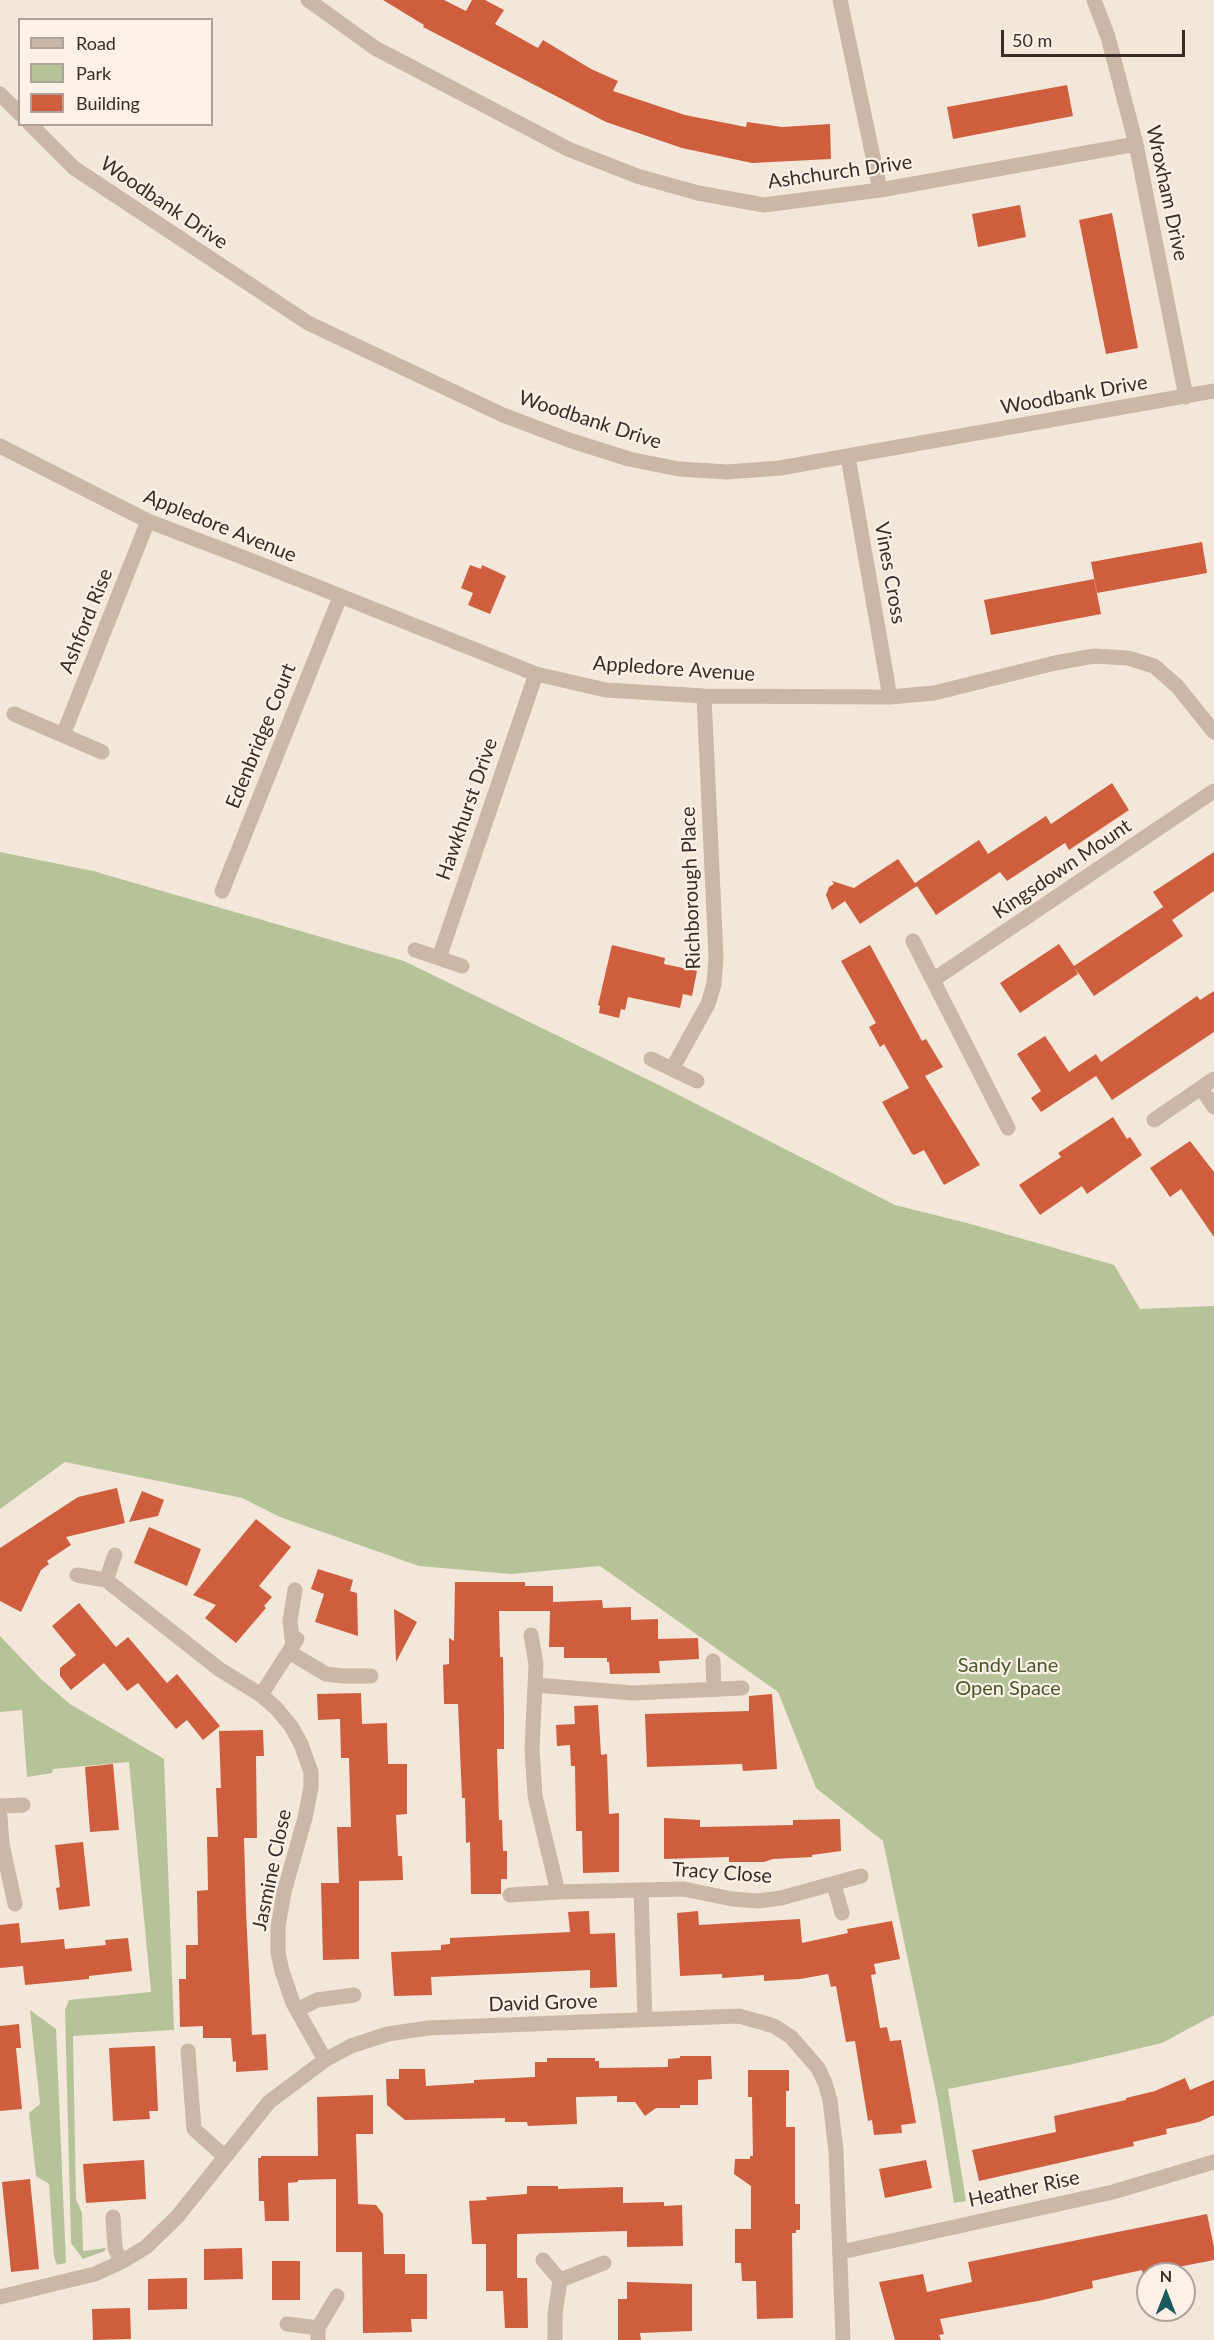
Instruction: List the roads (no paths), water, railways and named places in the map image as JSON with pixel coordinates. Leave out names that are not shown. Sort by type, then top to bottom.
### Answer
[{"type":"street","name":"Ashchurch Drive","points":[[308,0],[375,48],[568,149],[637,176],[698,193],[764,205],[880,190],[1136,144]]},
{"type":"street","points":[[840,0],[880,190]]},
{"type":"street","name":"Wroxham Drive","points":[[1094,0],[1108,37],[1136,144],[1186,397]]},
{"type":"street","points":[[0,94],[18,112]]},
{"type":"street","name":"Woodbank Drive","points":[[32,126],[74,168],[308,323],[503,415],[568,440],[628,459],[679,469],[726,472],[780,468],[1214,391]]},
{"type":"street","name":"Appledore Avenue","points":[[0,446],[148,521],[536,674],[606,690],[704,696],[890,697],[934,693],[1055,663],[1094,656],[1128,658],[1154,666],[1177,686],[1214,732]]},
{"type":"street","name":"Vines Cross","points":[[848,457],[890,697]]},
{"type":"street","name":"Ashford Rise","points":[[63,735],[148,521]]},
{"type":"street","name":"Edenbridge Court","points":[[222,891],[340,597]]},
{"type":"street","name":"Hawkhurst Drive","points":[[439,958],[536,674]]},
{"type":"street","name":"Richborough Place","points":[[672,1069],[708,1004],[714,984],[716,957],[704,696]]},
{"type":"street","points":[[14,714],[102,752]]},
{"type":"street","name":"Kingsdown Mount","points":[[933,980],[1214,791]]},
{"type":"street","points":[[913,941],[1008,1128]]},
{"type":"street","points":[[415,950],[462,966]]},
{"type":"street","points":[[651,1059],[697,1080]]},
{"type":"street","points":[[1154,1120],[1208,1084],[1214,1107]]},
{"type":"street","points":[[106,1580],[115,1555]]},
{"type":"street","name":"Jasmine Close","points":[[77,1575],[106,1580],[211,1663],[261,1695],[291,1726],[307,1757],[311,1772],[311,1787],[305,1818],[284,1892],[278,1927],[278,1953],[282,1971],[297,2010],[325,2060]]},
{"type":"street","points":[[261,1695],[293,1646],[290,1621],[295,1590]]},
{"type":"street","points":[[531,1635],[536,1664],[531,1749],[535,1797],[558,1892]]},
{"type":"street","points":[[293,1646],[326,1674],[371,1676]]},
{"type":"street","points":[[713,1661],[714,1689]]},
{"type":"street","points":[[536,1685],[633,1693],[742,1688]]},
{"type":"street","points":[[0,1806],[23,1805]]},
{"type":"street","points":[[0,1816],[2,1844],[15,1904]]},
{"type":"street","name":"Tracy Close","points":[[510,1895],[684,1889],[732,1899],[758,1901],[781,1898],[861,1876]]},
{"type":"street","points":[[834,1885],[842,1913]]},
{"type":"street","points":[[641,1890],[645,2020]]},
{"type":"street","points":[[297,2010],[317,2000],[354,1995]]},
{"type":"street","name":"David Grove","points":[[0,2297],[95,2274],[146,2247],[177,2217],[269,2102],[325,2060],[351,2046],[387,2034],[428,2028],[739,2016],[774,2026],[791,2037],[818,2068],[825,2083],[830,2100],[836,2151],[843,2340]]},
{"type":"street","points":[[188,2051],[194,2129],[225,2157]]},
{"type":"street","name":"Heather Rise","points":[[841,2252],[1113,2192],[1214,2162]]},
{"type":"street","points":[[113,2217],[115,2248],[121,2262]]},
{"type":"street","points":[[543,2260],[560,2280],[555,2314],[555,2340]]},
{"type":"street","points":[[560,2280],[604,2263]]},
{"type":"street","points":[[287,2324],[318,2334],[337,2296]]},
{"type":"park label","name":"Sandy Lane Open Space","points":[[1008,1678]]}]
